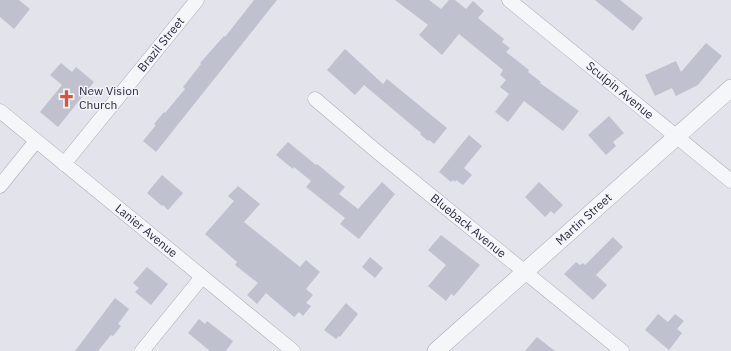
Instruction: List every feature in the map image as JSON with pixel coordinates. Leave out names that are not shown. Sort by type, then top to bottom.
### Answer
[{"type":"street","name":"Brazil Street","points":[[64,164],[197,0]]},
{"type":"street","name":"Sculpin Avenue","points":[[509,0],[731,181]]},
{"type":"street","name":"Martin Street","points":[[436,351],[731,88]]},
{"type":"street","name":"Blueback Avenue","points":[[315,99],[375,150],[622,351]]},
{"type":"street","name":"Lanier Avenue","points":[[0,111],[293,351]]},
{"type":"street","points":[[0,186],[36,141]]},
{"type":"street","points":[[142,351],[202,277]]},
{"type":"building","points":[[0,0],[19,0],[30,9],[14,29],[0,17]]},
{"type":"building","points":[[254,0],[277,0],[156,152],[143,141],[156,125],[154,124],[185,89],[183,87],[201,64],[200,63],[224,36],[225,37]]},
{"type":"building","points":[[395,0],[429,0],[441,9],[449,0],[455,0],[466,9],[473,1],[484,11],[478,18],[504,39],[502,42],[510,48],[506,52],[529,70],[528,72],[541,82],[540,83],[579,111],[563,131],[524,101],[508,122],[495,112],[509,94],[500,87],[506,80],[500,75],[503,70],[459,34],[442,55],[419,35],[428,25]]},
{"type":"building","points":[[595,0],[620,0],[643,18],[633,31]]},
{"type":"building","points":[[706,43],[722,56],[698,85],[676,96],[672,88],[655,96],[645,75],[676,61],[681,72]]},
{"type":"building","points":[[345,49],[383,84],[387,79],[447,128],[434,144],[429,140],[428,141],[420,134],[421,133],[364,85],[355,95],[327,70]]},
{"type":"building","name":"New Vision Church","points":[[61,63],[72,72],[76,67],[94,82],[58,127],[40,112],[62,85],[50,75]]},
{"type":"building","points":[[609,116],[624,133],[613,142],[616,146],[606,155],[588,135]]},
{"type":"building","points":[[469,135],[482,146],[464,168],[472,175],[463,185],[456,180],[455,182],[453,180],[451,182],[439,172]]},
{"type":"building","points":[[288,142],[345,187],[339,194],[358,209],[382,182],[395,194],[359,239],[340,224],[345,218],[306,187],[311,181],[276,155]]},
{"type":"building","points":[[162,175],[183,193],[168,210],[147,193]]},
{"type":"building","points":[[539,182],[563,205],[554,214],[551,211],[545,217],[525,197]]},
{"type":"building","points":[[238,186],[260,204],[244,222],[300,267],[306,260],[320,272],[306,289],[313,295],[306,303],[311,306],[303,316],[299,312],[294,317],[266,293],[257,304],[247,295],[258,283],[235,265],[237,262],[205,234],[234,201],[228,196]]},
{"type":"building","points":[[441,235],[480,265],[454,296],[451,294],[446,301],[428,286],[446,265],[428,250]]},
{"type":"building","points":[[613,237],[623,247],[596,275],[607,285],[593,300],[564,274],[576,262],[580,265],[583,263],[585,265]]},
{"type":"building","points":[[370,257],[383,268],[375,278],[362,267]]},
{"type":"building","points":[[147,267],[168,284],[151,305],[135,292],[139,288],[133,283]]},
{"type":"building","points":[[115,298],[129,309],[118,324],[121,326],[113,336],[111,335],[98,351],[75,351]]},
{"type":"building","points":[[346,303],[358,314],[340,337],[339,336],[336,339],[324,330]]},
{"type":"building","points":[[658,314],[668,322],[675,314],[684,321],[677,329],[682,333],[669,350],[645,330]]},
{"type":"building","points":[[199,319],[205,324],[207,321],[233,341],[226,351],[210,351],[188,333]]},
{"type":"building","points":[[537,337],[555,351],[525,351]]},
{"type":"place","name":"New Vision Church","points":[[66,98]]}]
